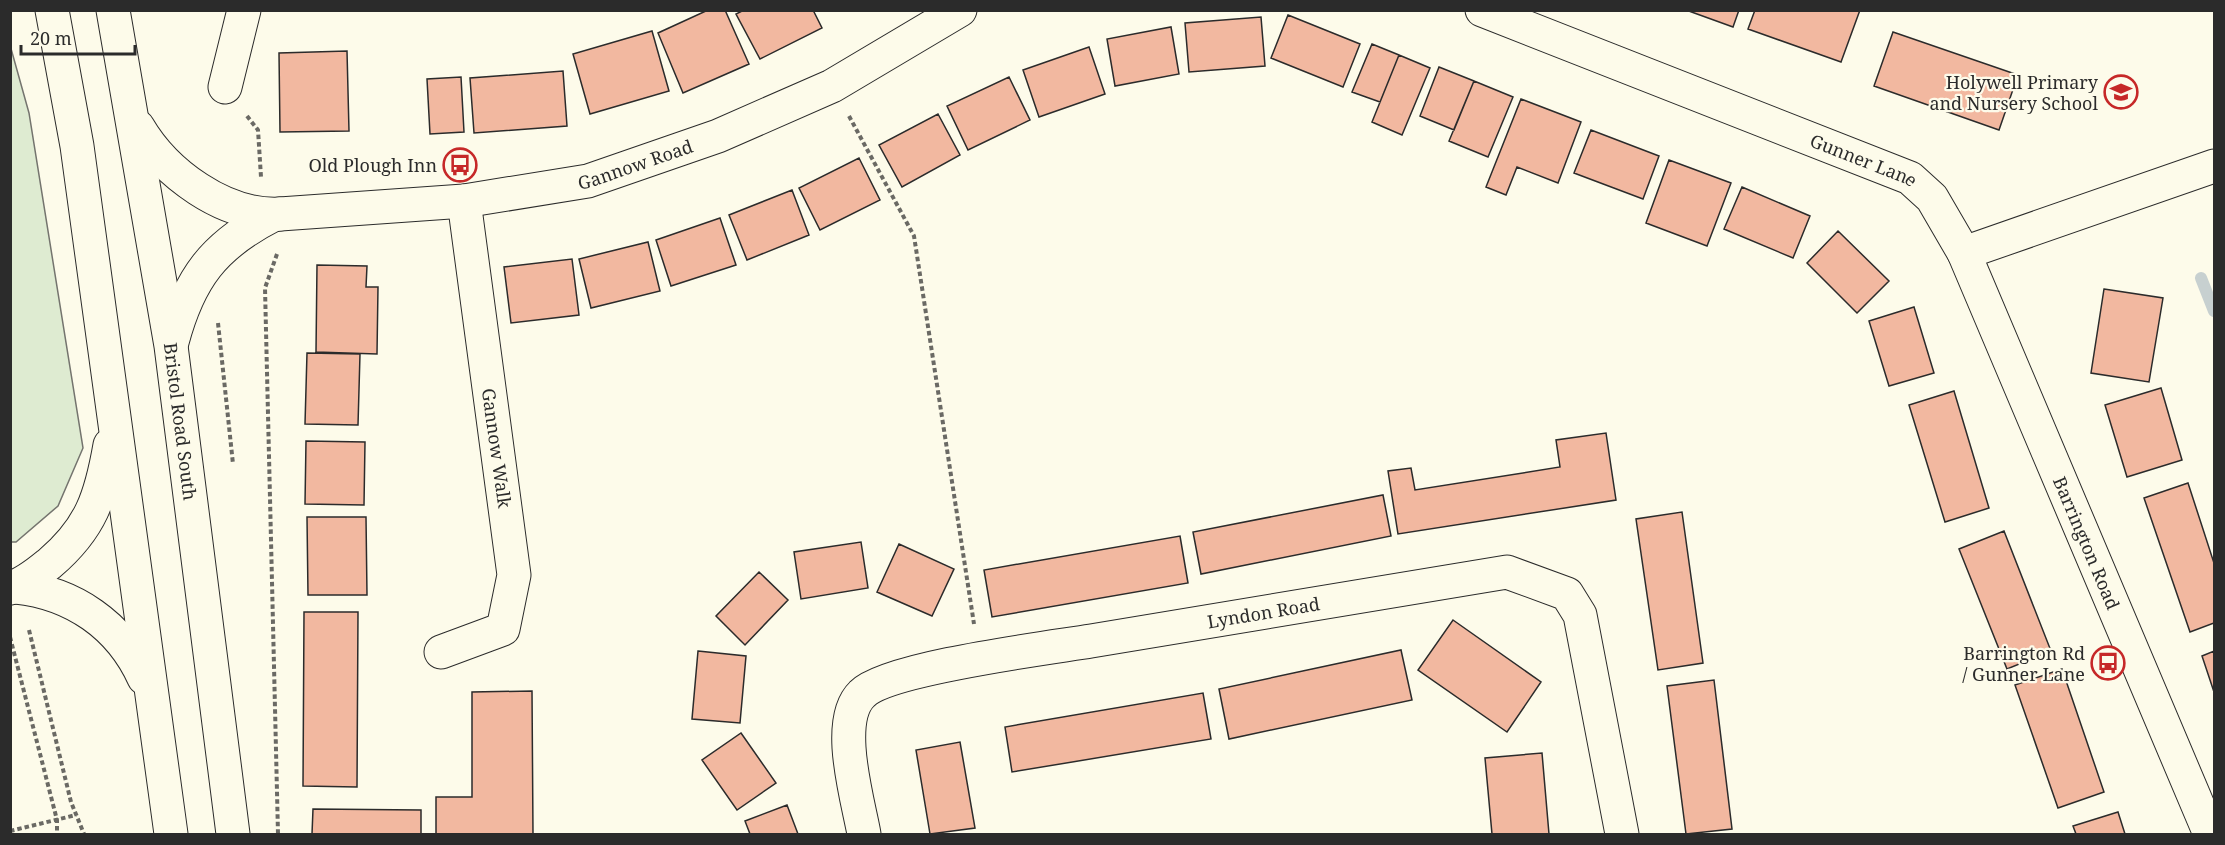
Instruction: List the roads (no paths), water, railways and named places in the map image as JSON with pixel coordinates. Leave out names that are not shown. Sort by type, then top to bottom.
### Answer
[{"type":"main road","points":[[52,10],[77,146],[171,834]]},
{"type":"main road","name":"Bristol Road South","points":[[113,10],[171,346],[233,834]]},
{"type":"main road","points":[[225,87],[244,10]]},
{"type":"main road","name":"Gannow Road","points":[[278,225],[464,201],[588,180],[718,136],[832,86],[960,10]]},
{"type":"main road","name":"Gunner Lane","points":[[1482,10],[1910,178],[1932,198],[1964,253]]},
{"type":"main road","points":[[133,117],[159,157],[186,181],[221,200],[278,225]]},
{"type":"main road","points":[[1964,253],[2214,166]]},
{"type":"main road","name":"Gannow Walk","points":[[441,652],[503,629],[514,575],[464,201]]},
{"type":"main road","points":[[171,346],[179,316],[205,265],[224,245],[246,228],[278,225]]},
{"type":"main road","name":"Barrington Road","points":[[1964,253],[2210,834]]},
{"type":"main road","points":[[13,587],[42,570],[84,528],[97,505],[105,473],[113,404]]},
{"type":"main road","name":"Lyndon Road","points":[[864,834],[848,742],[851,711],[862,693],[888,679],[980,659],[1507,572],[1567,594],[1580,615],[1622,834]]},
{"type":"main road","points":[[13,587],[58,596],[99,618],[121,639],[138,665],[152,698]]},
{"type":"waterway","points":[[2201,278],[2214,311]]},
{"type":"place","name":"Holywell Primary and Nursery School","points":[[2121,92]]},
{"type":"place","name":"Old Plough Inn","points":[[460,165]]},
{"type":"place","name":"Barrington Rd / Gunner Lane","points":[[2108,663]]}]
